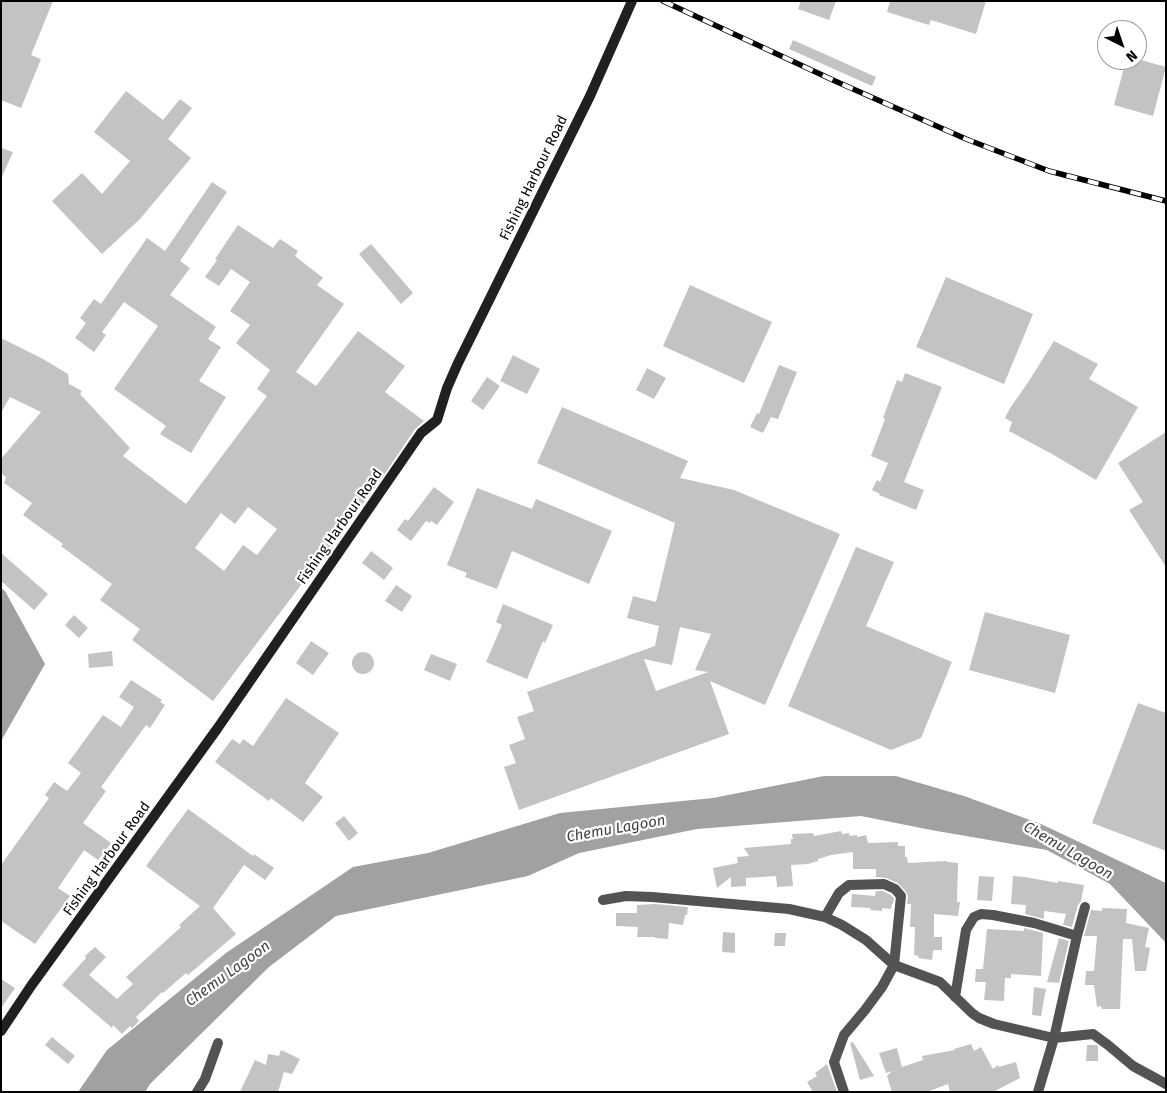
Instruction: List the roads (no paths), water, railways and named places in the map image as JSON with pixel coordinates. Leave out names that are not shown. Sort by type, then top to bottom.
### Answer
[{"type":"street","name":"Fishing Harbour Road","points":[[1,1031],[31,986],[217,729],[421,433],[436,420],[458,364],[590,96],[632,1]]},
{"type":"street","points":[[825,917],[839,893],[849,885],[884,884],[895,889],[901,896],[894,965],[882,987],[844,1035],[834,1062],[844,1092]]},
{"type":"street","points":[[603,900],[626,896],[652,897],[789,909],[825,917],[866,940],[894,965],[940,982],[979,1018],[994,1024],[1054,1038],[1093,1034],[1133,1066],[1166,1084]]},
{"type":"street","points":[[1038,1092],[1054,1038],[1085,906]]},
{"type":"street","points":[[955,997],[966,930],[974,916],[981,914],[1034,923],[1078,936]]},
{"type":"street","points":[[197,1092],[205,1079],[218,1043]]},
{"type":"water","points":[[1,588],[5,591],[45,664],[1,741]]},
{"type":"water","name":"Chemu Lagoon","points":[[824,776],[896,776],[964,796],[1041,824],[1166,883],[1166,943],[1110,884],[1047,850],[861,816],[697,829],[579,853],[528,876],[336,916],[269,967],[150,1084],[145,1092],[78,1092],[107,1050],[226,953],[353,867],[428,853],[560,813],[713,798]]},
{"type":"railway","points":[[663,1],[835,81],[966,139],[1049,171],[1166,201]]}]
